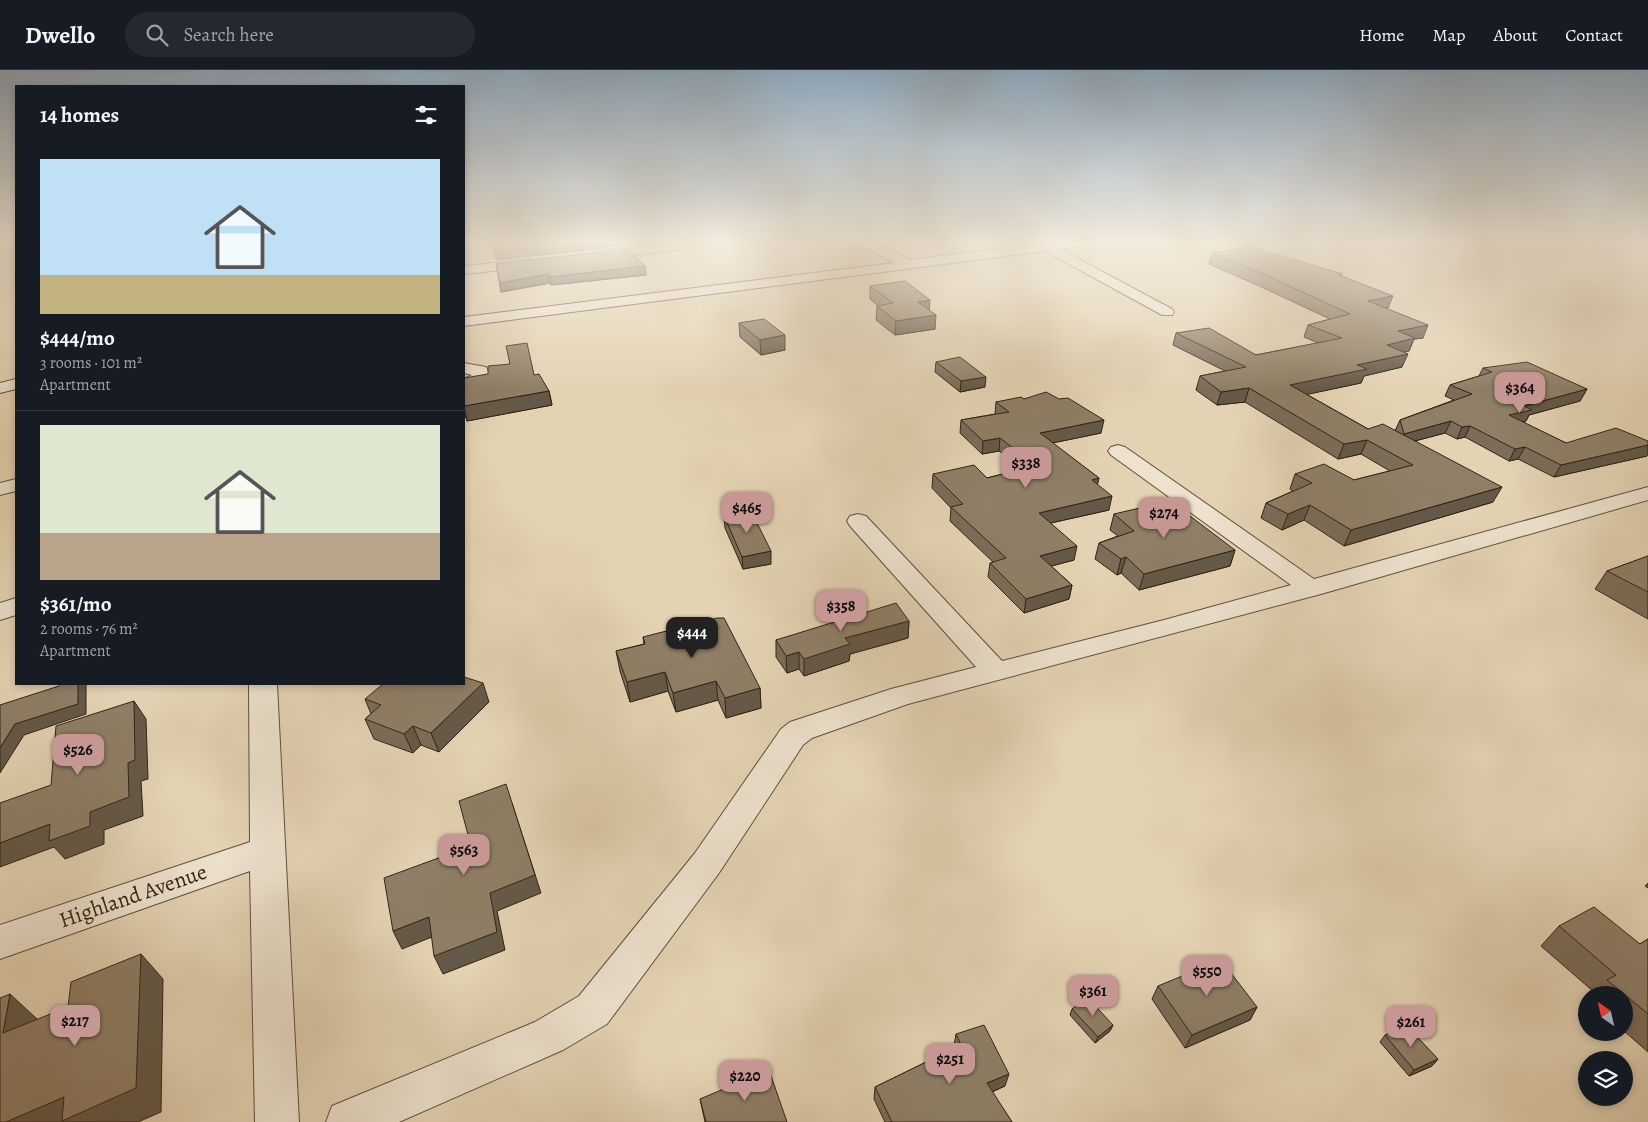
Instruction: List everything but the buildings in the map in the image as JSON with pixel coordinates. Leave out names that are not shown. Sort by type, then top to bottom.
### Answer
[{"type":"street","points":[[465,322],[713,290]]},
{"type":"street","points":[[1127,290],[1167,312]]},
{"type":"street","points":[[465,368],[480,371],[481,375],[476,380],[465,385]]},
{"type":"street","points":[[0,388],[15,384]]},
{"type":"street","points":[[1118,451],[1312,589]]},
{"type":"street","points":[[0,489],[15,485]]},
{"type":"street","points":[[348,1122],[550,1036],[593,1010],[707,863],[792,737],[801,730],[900,696],[1168,628],[1312,589],[1648,493]]},
{"type":"street","points":[[858,521],[995,671]]},
{"type":"street","points":[[0,612],[15,606]]},
{"type":"street","points":[[263,685],[277,1122]]},
{"type":"street","name":"Highland Avenue","points":[[0,942],[267,851]]}]
